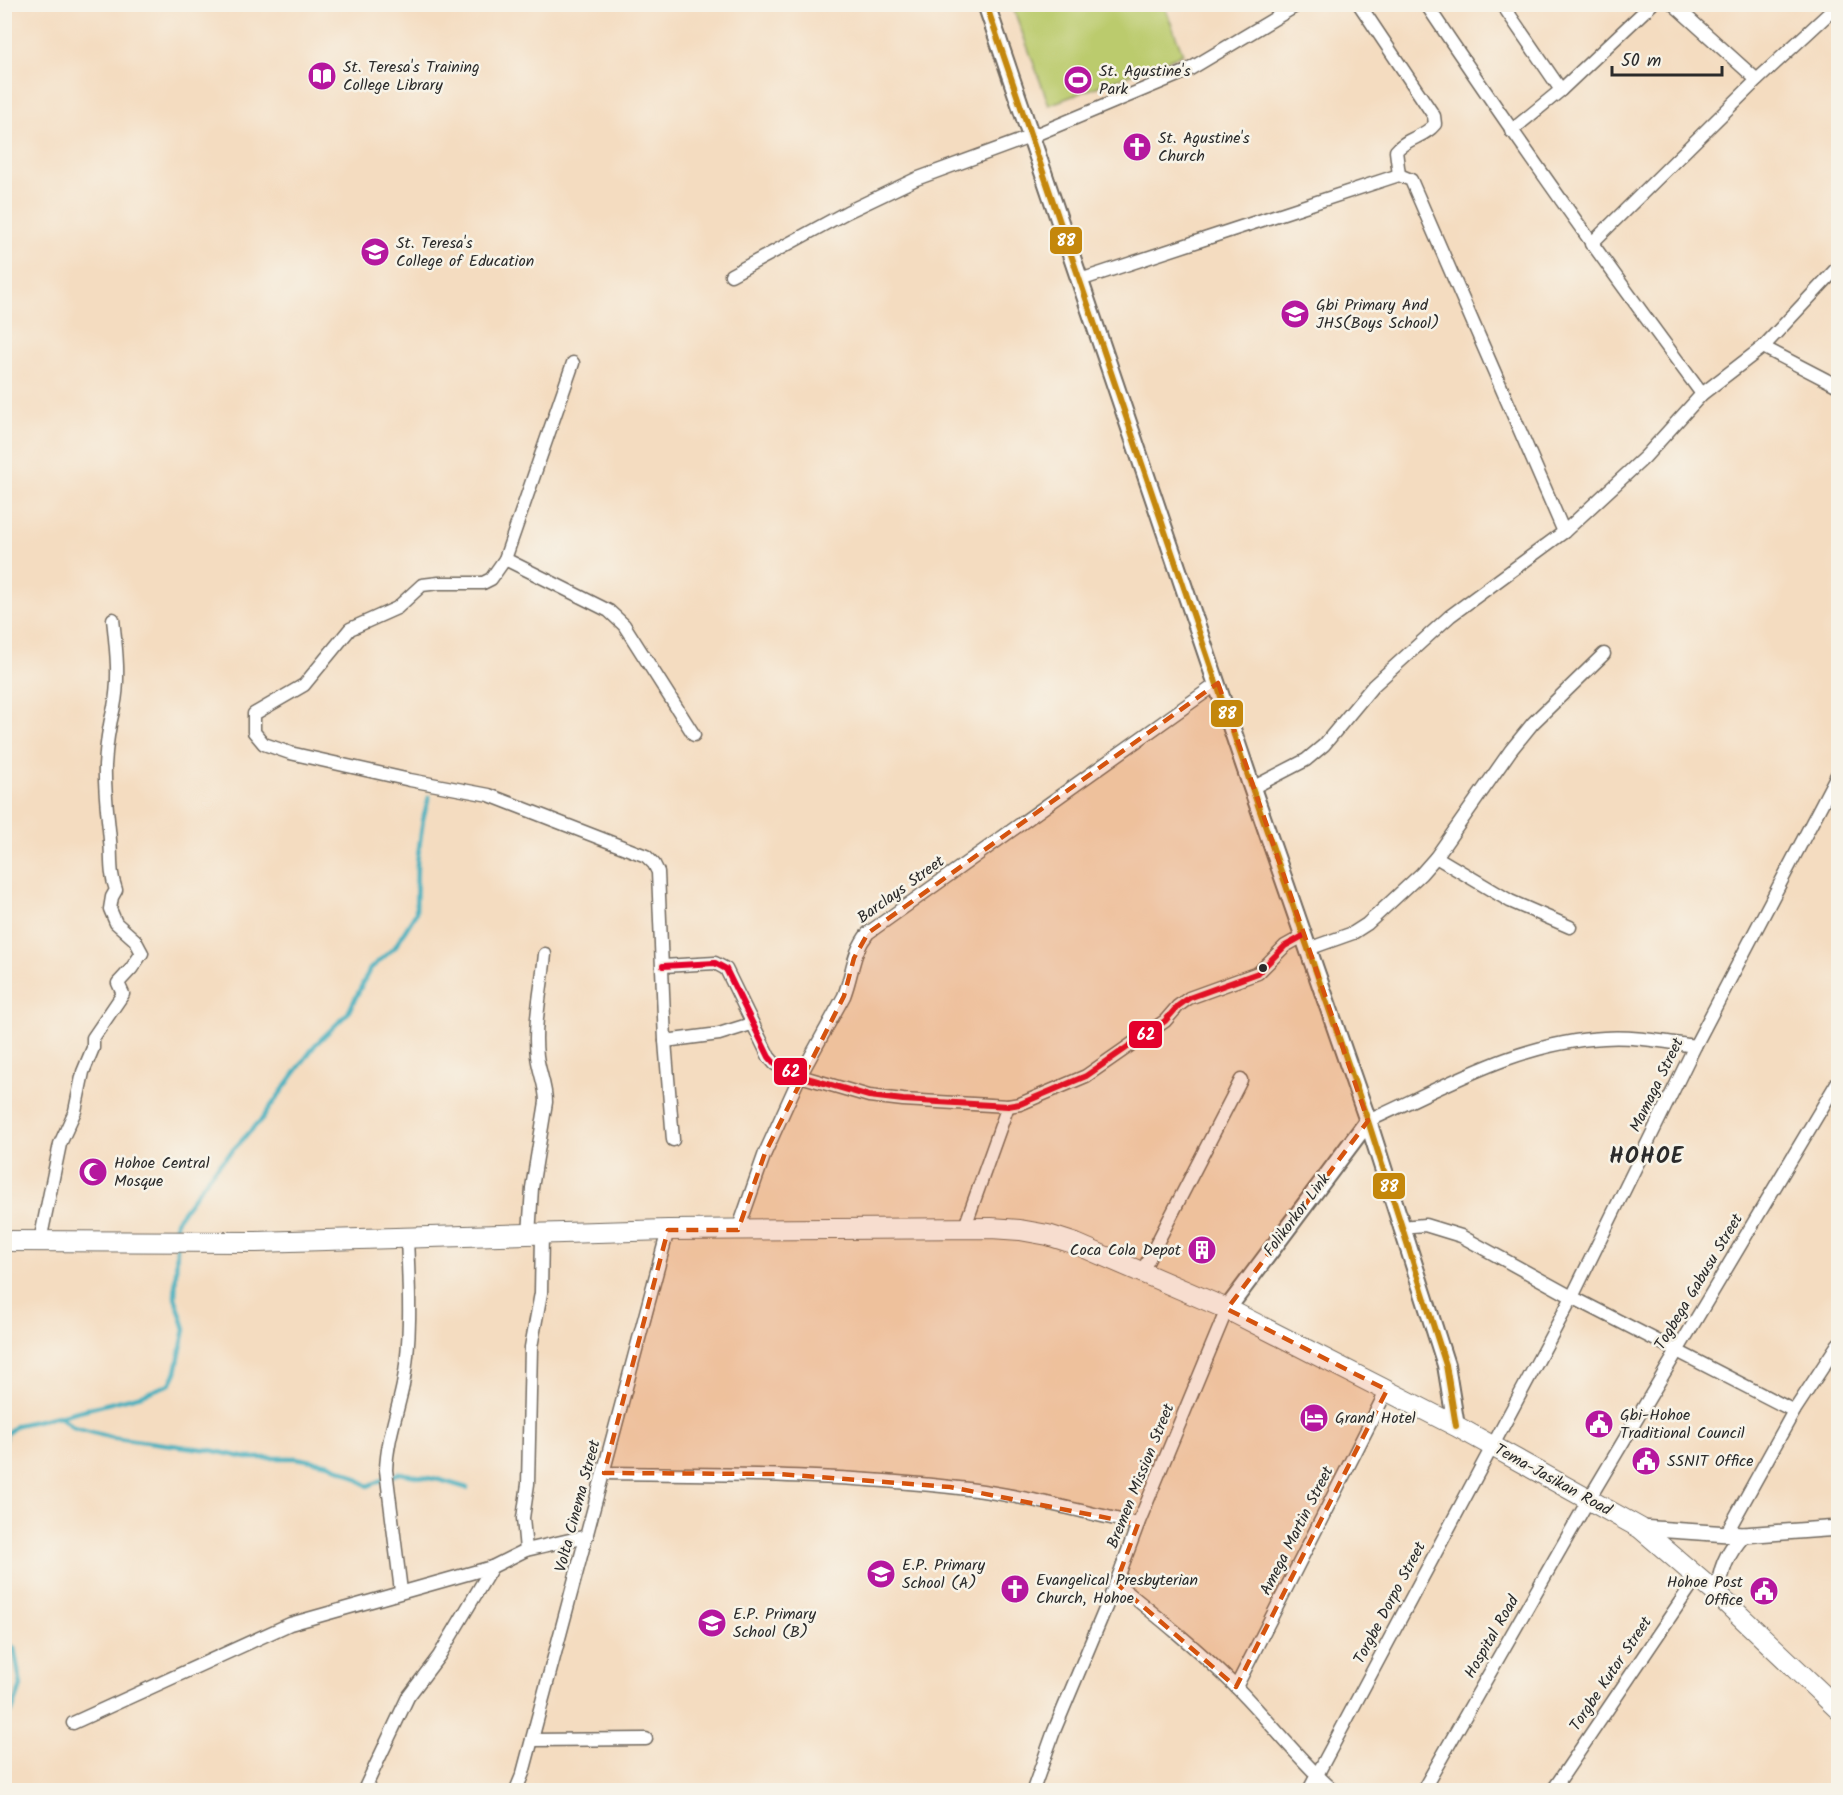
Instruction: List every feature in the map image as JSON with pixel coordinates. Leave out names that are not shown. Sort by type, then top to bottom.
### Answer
[{"type":"highway","name":"Tema-Jasikan Road","points":[[4,1241],[244,1242],[668,1230],[964,1229],[1020,1230],[1048,1235],[1076,1244],[1227,1309],[1456,1426],[1640,1528],[1718,1595],[1839,1709]]},
{"type":"main road","points":[[986,4],[1252,788],[1368,1121],[1446,1365],[1456,1426]]},
{"type":"main road","name":"Folikorkor Link","points":[[1227,1309],[1368,1121]]},
{"type":"street","points":[[731,275],[847,212],[916,179],[1030,136],[1185,72],[1299,4]]},
{"type":"street","points":[[1359,4],[1434,116],[1435,124],[1431,130],[1400,146],[1396,152],[1400,175]]},
{"type":"street","points":[[1426,4],[1511,131],[1702,394]]},
{"type":"street","points":[[1502,4],[1561,90]]},
{"type":"street","points":[[1511,131],[1561,90],[1652,4]]},
{"type":"street","points":[[1673,4],[1757,80]]},
{"type":"street","points":[[1591,244],[1757,80],[1839,6]]},
{"type":"street","points":[[1080,280],[1400,175],[1411,180],[1564,532]]},
{"type":"street","points":[[1252,788],[1306,760],[1324,745],[1373,686],[1450,616],[1564,532],[1645,457],[1702,394],[1763,347],[1839,267]]},
{"type":"street","points":[[1763,347],[1839,386]]},
{"type":"street","points":[[573,363],[505,559],[491,579],[483,583],[422,585],[397,608],[350,629],[304,685],[254,714],[254,732],[264,744],[290,753],[506,800],[646,856],[654,864],[658,873],[665,1041],[673,1140]]},
{"type":"street","points":[[505,559],[609,611],[624,626],[694,735]]},
{"type":"street","points":[[40,1241],[60,1144],[75,1111],[83,1072],[93,1048],[93,1038],[123,994],[118,982],[142,953],[135,940],[116,923],[110,909],[112,897],[116,891],[110,874],[111,847],[105,777],[106,751],[110,718],[114,706],[117,667],[113,619]]},
{"type":"street","points":[[663,966],[715,963],[722,965],[769,1057],[776,1064],[800,1076],[869,1096],[1008,1106],[1020,1104],[1086,1076],[1165,1021],[1178,1006],[1189,998],[1258,973],[1285,946],[1353,933],[1367,924],[1436,857],[1511,750],[1533,723],[1604,654]]},
{"type":"street","name":"Barclays Street","points":[[738,1230],[765,1153],[800,1076],[844,996],[859,944],[868,933],[1218,683]]},
{"type":"street","name":"Mamaga Street","points":[[1491,1445],[1572,1297],[1695,1046],[1839,773]]},
{"type":"street","points":[[1436,857],[1510,901],[1570,927]]},
{"type":"street","points":[[526,1550],[523,1518],[528,1484],[531,1347],[541,1293],[532,1188],[546,1102],[537,1056],[545,954]]},
{"type":"street","points":[[665,1041],[719,1034],[751,1024]]},
{"type":"street","points":[[1368,1121],[1508,1057],[1541,1047],[1574,1040],[1615,1037],[1635,1037],[1695,1046]]},
{"type":"street","points":[[1142,1272],[1241,1080]]},
{"type":"street","name":"Togbega Gabusu Street","points":[[1589,1499],[1839,1081]]},
{"type":"street","points":[[964,1229],[1008,1106]]},
{"type":"street","points":[[1400,1227],[1425,1226],[1461,1236],[1676,1352],[1794,1411]]},
{"type":"street","name":"Volta Cinema Street","points":[[516,1791],[532,1740],[668,1230]]},
{"type":"street","points":[[401,1591],[386,1463],[389,1435],[402,1386],[410,1329],[407,1238]]},
{"type":"street","name":"Bremen Mission Street","points":[[1033,1791],[1054,1731],[1227,1309]]},
{"type":"street","points":[[1726,1534],[1794,1411],[1839,1344]]},
{"type":"street","name":"Amega Martin Street","points":[[1236,1687],[1387,1390]]},
{"type":"street","name":"Torgbe Dorpo Street","points":[[1309,1791],[1491,1445]]},
{"type":"street","points":[[604,1473],[779,1474],[969,1489],[1138,1524]]},
{"type":"street","name":"Hospital Road","points":[[1423,1791],[1589,1499]]},
{"type":"street","points":[[1640,1528],[1743,1535],[1839,1528]]},
{"type":"street","points":[[1718,1595],[1724,1560],[1743,1535]]},
{"type":"street","points":[[73,1723],[290,1624],[492,1567],[526,1550],[587,1536]]},
{"type":"street","points":[[364,1791],[408,1697],[439,1656],[492,1567]]},
{"type":"street","name":"Torgbe Kutor Street","points":[[1553,1791],[1697,1577]]},
{"type":"street","points":[[1116,1583],[1165,1623],[1236,1687],[1333,1791]]},
{"type":"street","points":[[532,1740],[646,1739]]},
{"type":"highlighted area","points":[[1218,683],[1368,1121],[1227,1309],[1387,1390],[1236,1687],[1116,1583],[1138,1524],[950,1487],[779,1474],[604,1473],[668,1230],[738,1230],[765,1153],[844,996],[854,958],[868,933]]},
{"type":"green space","name":"St. Agustine's Park","points":[[1012,5],[1164,5],[1183,54],[1049,105]]},
{"type":"waterway","points":[[176,1235],[176,1221],[213,1171],[261,1120],[315,1045],[348,1013],[370,969],[395,947],[416,913],[417,863],[423,819],[429,797]]},
{"type":"waterway","points":[[59,1416],[142,1395],[170,1384],[176,1372],[185,1329],[175,1297],[177,1247]]},
{"type":"waterway","points":[[4,1443],[6,1434],[17,1425],[59,1416],[73,1427],[109,1437],[210,1450],[247,1458],[296,1458],[330,1464],[368,1486],[399,1473],[440,1480],[467,1488]]},
{"type":"waterway","points":[[4,1642],[14,1648],[21,1686],[12,1711],[4,1719]]},
{"type":"transit line","name":"88","points":[[986,4],[1252,788],[1368,1121],[1446,1365],[1456,1426]]},
{"type":"transit line","name":"62","points":[[663,966],[715,963],[726,969],[769,1057],[775,1064],[800,1076],[869,1096],[1008,1106],[1020,1104],[1086,1076],[1165,1021],[1178,1006],[1189,998],[1258,973],[1285,946],[1303,936]]},
{"type":"place","name":"St. Teresa's Training College Library","points":[[322,76]]},
{"type":"place","name":"St. Agustine's Park","points":[[1078,80]]},
{"type":"place","name":"St. Agustine's Church","points":[[1137,147]]},
{"type":"place","name":"St. Teresa's College of Education","points":[[375,252]]},
{"type":"place","name":"Gbi Primary And JHS(Boys School)","points":[[1295,314]]},
{"type":"place","name":"Hohoe Central Mosque","points":[[93,1172]]},
{"type":"place","name":"Coca Cola Depot","points":[[1202,1250]]},
{"type":"place","name":"Grand Hotel","points":[[1314,1418]]},
{"type":"place","name":"Gbi-Hohoe Traditional Council","points":[[1599,1424]]},
{"type":"place","name":"SSNIT Office","points":[[1646,1461]]},
{"type":"place","name":"E.P. Primary School (A)","points":[[881,1574]]},
{"type":"place","name":"Evangelical Presbyterian Church, Hohoe","points":[[1015,1589]]},
{"type":"place","name":"Hohoe Post Office","points":[[1764,1591]]},
{"type":"place","name":"E.P. Primary School (B)","points":[[712,1623]]},
{"type":"district","name":"HOHOE","points":[[1647,1157]]}]
